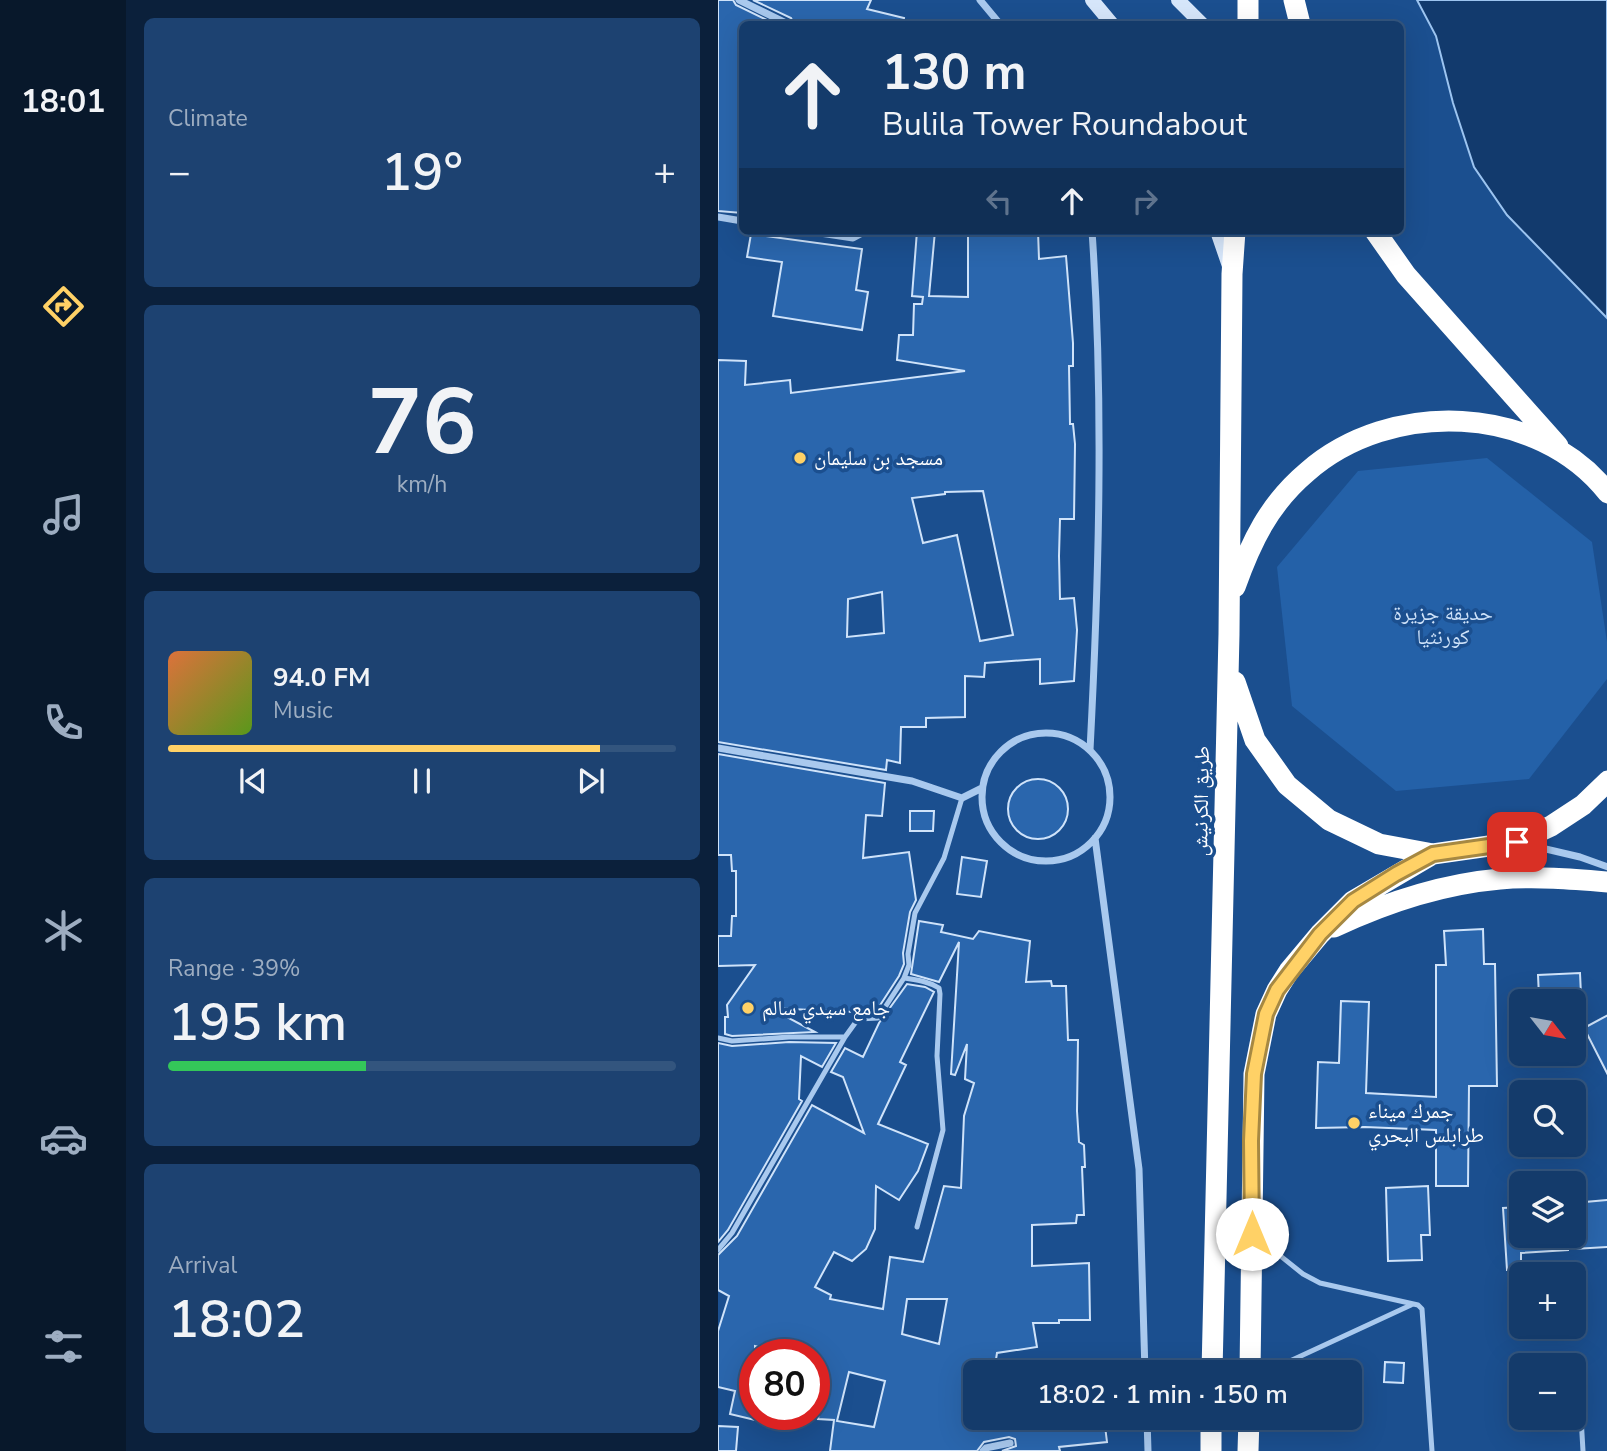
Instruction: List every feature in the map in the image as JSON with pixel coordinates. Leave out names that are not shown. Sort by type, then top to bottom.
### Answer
[{"type":"highway","points":[[1248,0],[1248,21]]},
{"type":"highway","points":[[1294,0],[1299,21]]},
{"type":"highway","name":"طريق الكرنيش","points":[[1212,1360],[1229,634],[1232,274],[1235,235]]},
{"type":"highway","points":[[1378,235],[1406,275],[1566,455],[1608,493]]},
{"type":"highway","points":[[1566,455],[1514,431],[1480,422],[1434,420],[1388,428],[1345,445],[1307,471],[1275,505],[1257,534],[1235,588],[1229,634],[1235,689],[1255,740],[1287,785],[1329,820],[1379,844],[1433,854],[1517,842],[1552,826],[1573,812],[1608,781]]},
{"type":"highway","points":[[1250,1360],[1251,1141],[1254,1074],[1266,1014],[1277,990],[1320,934],[1353,901],[1433,854]]},
{"type":"highway","points":[[1320,934],[1354,917],[1434,890],[1499,879],[1608,882]]},
{"type":"highway","points":[[1211,1430],[1211,1451]]},
{"type":"highway","points":[[1248,1451],[1249,1430]]},
{"type":"street","points":[[739,0],[782,21]]},
{"type":"street","points":[[980,0],[998,21]]},
{"type":"street","points":[[1092,0],[1110,21]]},
{"type":"street","points":[[1178,0],[1199,21]]},
{"type":"street","points":[[718,217],[739,220]]},
{"type":"street","points":[[833,235],[853,238],[859,235]]},
{"type":"street","points":[[1090,750],[1100,531],[1092,235]]},
{"type":"street","points":[[1218,235],[1232,274]]},
{"type":"street","points":[[1037,733],[1057,734],[1090,750],[1107,778],[1110,795],[1108,810],[1095,838],[1076,853],[1054,860],[1039,861],[1019,856],[1002,844],[989,828],[982,808],[982,788],[988,768],[1000,752],[1017,740],[1037,733]]},
{"type":"street","points":[[718,747],[912,780],[962,798],[982,788]]},
{"type":"street","points":[[1095,838],[1139,1169],[1145,1360]]},
{"type":"street","points":[[1517,842],[1580,857],[1608,867]]},
{"type":"street","points":[[1147,1430],[1148,1451]]},
{"type":"street","points":[[983,1451],[1010,1443]]},
{"type":"lane","points":[[718,1250],[732,1233],[845,1037],[858,1019],[878,1018],[904,978],[909,965],[908,954],[915,913],[944,858],[962,798]]},
{"type":"lane","points":[[904,978],[934,985],[939,988],[940,994],[937,1066],[943,1130],[917,1227]]},
{"type":"lane","points":[[718,1038],[732,1041],[845,1037]]},
{"type":"lane","points":[[1252,1234],[1311,1279],[1339,1288],[1418,1305],[1424,1314],[1432,1451]]},
{"type":"lane","points":[[1292,1360],[1411,1305]]},
{"type":"lane","points":[[1581,1430],[1582,1451]]},
{"type":"green space","name":"حديقة جزيرة كورنثيا","points":[[1487,458],[1592,542],[1607,642],[1607,679],[1529,779],[1396,791],[1292,706],[1277,567],[1358,471]]},
{"type":"shaded area","points":[[1417,0],[1607,0],[1607,318],[1507,215],[1474,167],[1453,103],[1436,36]]},
{"type":"building","points":[[718,0],[733,0],[736,5],[769,21],[739,21],[739,213],[718,211]]},
{"type":"building","points":[[753,0],[871,0],[867,9],[904,18],[904,21],[792,21]]},
{"type":"building","points":[[751,235],[862,249],[856,290],[868,292],[862,330],[773,316],[782,262],[747,257]]},
{"type":"building","points":[[917,235],[935,235],[929,296],[968,297],[968,235],[1038,235],[1039,259],[1066,256],[1073,343],[1073,366],[1069,366],[1070,424],[1073,424],[1075,444],[1074,519],[1060,519],[1059,556],[1060,599],[1074,598],[1077,630],[1074,681],[1040,684],[1040,659],[985,663],[984,677],[965,676],[965,717],[926,718],[926,727],[901,727],[900,763],[887,760],[886,770],[718,742],[718,360],[746,361],[745,385],[790,380],[791,393],[965,371],[897,360],[899,335],[913,335],[914,304],[922,304],[923,297],[912,296]],"holes":[[[983,491],[1013,635],[980,641],[957,535],[923,543],[912,498],[945,492]],[[882,592],[884,633],[847,637],[848,599]]]},
{"type":"building","points":[[718,754],[885,783],[882,816],[866,815],[863,858],[909,852],[916,900],[910,912],[903,953],[904,964],[875,1013],[770,1008],[815,1032],[732,1036],[725,1034],[727,1005],[755,965],[718,966],[718,936],[731,936],[732,916],[736,916],[736,871],[732,871],[731,855],[718,855]]},
{"type":"building","points":[[1038,779],[1055,784],[1063,792],[1068,809],[1063,826],[1055,834],[1038,839],[1021,834],[1013,826],[1008,809],[1013,792],[1021,784]]},
{"type":"building","points":[[910,811],[934,811],[933,831],[910,831]]},
{"type":"building","points":[[962,857],[987,861],[981,897],[957,894]]},
{"type":"building","points":[[919,921],[943,925],[941,932],[973,939],[979,931],[1030,941],[1026,982],[1051,981],[1052,986],[1066,986],[1068,1040],[1078,1040],[1077,1111],[1079,1142],[1084,1145],[1084,1215],[1077,1215],[1076,1223],[1032,1225],[1032,1266],[1089,1263],[1090,1320],[1033,1323],[1037,1347],[997,1353],[996,1360],[963,1360],[963,1430],[1106,1430],[1107,1442],[1059,1447],[1060,1451],[1002,1451],[1016,1446],[1015,1439],[1009,1437],[984,1442],[977,1451],[830,1451],[834,1420],[830,1420],[830,1339],[739,1339],[739,1416],[730,1414],[735,1391],[718,1387],[718,1331],[729,1296],[718,1290],[718,1255],[737,1236],[812,1105],[864,1133],[843,1077],[831,1072],[845,1048],[863,1057],[879,1023],[907,984],[925,987],[934,992],[900,1062],[906,1065],[878,1124],[928,1144],[918,1171],[899,1200],[876,1186],[875,1229],[866,1249],[852,1261],[834,1252],[815,1287],[831,1295],[830,1299],[883,1309],[890,1257],[923,1262],[944,1186],[961,1188],[964,1116],[974,1083],[965,1079],[967,1044],[955,1075],[951,1074],[959,942],[939,982],[911,974]],"holes":[[[907,1299],[947,1299],[939,1344],[902,1334]],[[849,1372],[885,1381],[874,1427],[837,1421]]]},
{"type":"building","points":[[1483,929],[1484,964],[1495,964],[1497,1086],[1469,1086],[1468,1186],[1436,1186],[1436,1130],[1316,1128],[1318,1062],[1339,1063],[1341,1001],[1369,1002],[1366,1093],[1436,1097],[1436,965],[1446,965],[1444,931]]},
{"type":"building","points":[[1580,973],[1581,989],[1539,989],[1538,975]]},
{"type":"building","points":[[1608,1015],[1608,1075],[1586,1032],[1586,1027]]},
{"type":"building","points":[[789,1042],[836,1043],[822,1067],[801,1056],[799,1099],[802,1101],[728,1230],[718,1242],[718,1043],[732,1046]]},
{"type":"building","points":[[1428,1186],[1430,1235],[1421,1235],[1422,1260],[1388,1261],[1386,1188]]},
{"type":"building","points":[[1608,1200],[1608,1247],[1574,1249],[1586,1248],[1586,1202]]},
{"type":"building","points":[[1503,1208],[1509,1208],[1509,1248],[1568,1250],[1521,1253],[1521,1262],[1509,1262],[1507,1270]]},
{"type":"building","points":[[1385,1362],[1404,1363],[1403,1383],[1384,1382]]},
{"type":"building","points":[[718,1426],[738,1427],[736,1451],[718,1451]]},
{"type":"place","name":"مسجد بن سليمان","points":[[800,458]]},
{"type":"place","name":"جامع سيدي سالم","points":[[748,1008]]},
{"type":"place","name":"جمرك ميناء طرابلس البحري","points":[[1354,1123]]},
{"type":"route","points":[[1252,1234],[1251,1141],[1254,1074],[1266,1014],[1289,971],[1353,901],[1396,874],[1433,854],[1517,842]]}]
